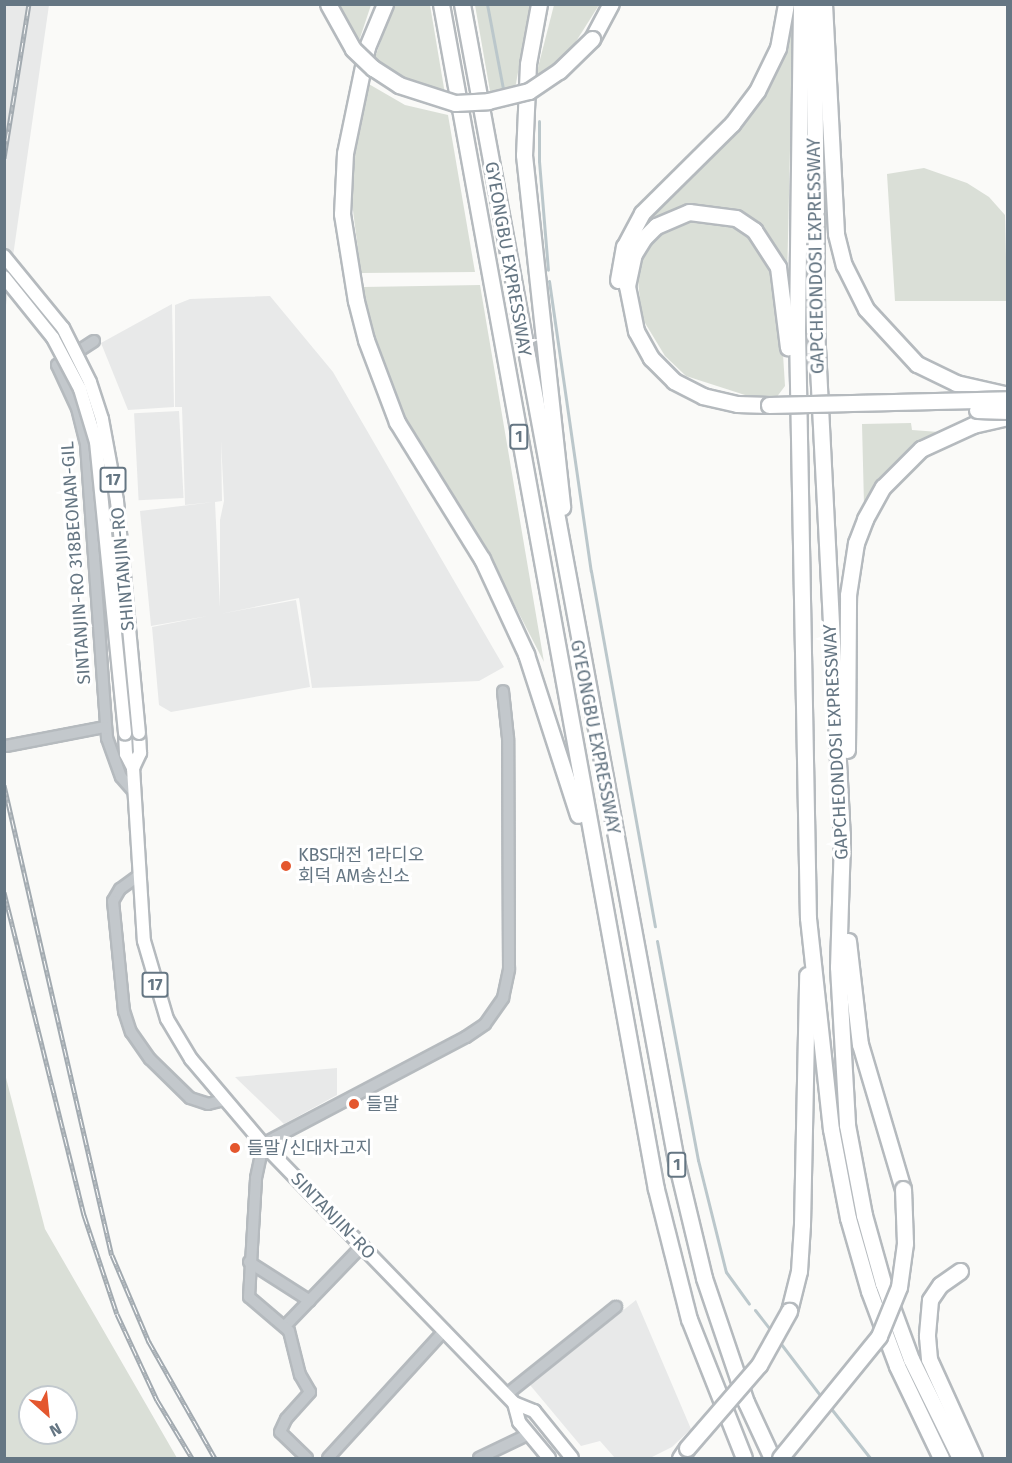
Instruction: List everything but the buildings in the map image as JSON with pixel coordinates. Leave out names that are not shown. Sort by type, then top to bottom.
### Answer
[{"type":"highway","points":[[328,4],[352,49],[374,68],[399,85],[455,103],[488,101],[529,91],[559,71],[592,39],[611,4]]},
{"type":"highway","points":[[385,4],[365,56],[345,153],[342,214],[356,301],[366,340],[397,422],[482,559],[526,654],[596,870]]},
{"type":"highway","name":"GYEONGBU EXPRESSWAY","points":[[441,4],[596,870],[670,1254],[709,1377],[744,1458]]},
{"type":"highway","name":"GYEONGBU EXPRESSWAY","points":[[462,4],[572,614],[689,1222],[729,1354],[772,1458]]},
{"type":"highway","points":[[539,4],[528,64],[524,155],[572,614]]},
{"type":"highway","points":[[786,4],[778,48],[757,91],[732,124],[642,213],[624,247],[618,287],[627,335],[658,379],[688,399],[721,411],[1008,397]]},
{"type":"highway","name":"GAPCHEONDOSI EXPRESSWAY","points":[[801,4],[797,331],[808,918],[831,1129],[848,1218],[868,1291],[897,1366],[942,1458]]},
{"type":"highway","name":"GAPCHEONDOSI EXPRESSWAY","points":[[814,4],[816,328],[842,840],[839,1045],[847,1125],[864,1215],[911,1359],[960,1458]]},
{"type":"highway","points":[[824,4],[837,234],[844,265],[866,309],[886,335],[917,364],[956,383],[1008,397]]},
{"type":"highway","points":[[802,510],[784,303],[778,267],[767,245],[754,230],[736,218],[713,212],[689,212],[656,226],[634,254],[627,286],[636,331],[651,358],[674,381],[703,396],[771,409],[1008,411]]},
{"type":"highway","points":[[842,840],[847,778],[847,607],[856,543],[883,487],[921,449],[973,425],[1008,417]]},
{"type":"highway","points":[[780,1458],[879,1336],[899,1287],[905,1243],[903,1189],[853,1011],[842,893]]},
{"type":"highway","points":[[684,1453],[759,1365],[789,1311],[799,1271],[802,1224],[808,918]]},
{"type":"highway","points":[[960,1271],[940,1285],[930,1300],[927,1336],[929,1359],[974,1458]]},
{"type":"main road","name":"SHINTANJIN-RO","points":[[4,256],[63,328],[90,382],[102,419],[117,501],[139,733]]},
{"type":"main road","name":"SHINTANJIN-RO","points":[[4,277],[53,338],[80,389],[96,442],[124,734]]},
{"type":"main road","name":"SINTANJIN-RO","points":[[133,768],[140,753],[139,733]]},
{"type":"main road","name":"SINTANJIN-RO","points":[[124,734],[126,754],[133,768],[138,876],[144,940],[167,1019],[190,1059],[263,1144],[510,1399],[534,1411],[572,1458]]},
{"type":"main road","name":"SINTANJIN-RO","points":[[510,1399],[519,1422],[549,1458]]},
{"type":"street","name":"SINTANJIN-RO 318BEONAN-GIL","points":[[94,341],[57,365],[77,408],[86,445],[106,732],[121,777],[134,792]]},
{"type":"street","points":[[307,1458],[280,1432],[286,1419],[310,1392],[300,1375],[285,1326],[249,1297],[249,1262],[263,1144],[466,1036],[485,1024],[503,998],[509,969],[508,738],[503,691]]},
{"type":"street","points":[[6,746],[106,732]]},
{"type":"street","points":[[138,876],[120,889],[113,901],[124,1011],[131,1032],[150,1059],[190,1098],[208,1104],[224,1100]]},
{"type":"street","points":[[285,1326],[362,1246]]},
{"type":"street","points":[[249,1262],[310,1301]]},
{"type":"street","points":[[510,1399],[616,1307]]},
{"type":"street","points":[[328,1458],[445,1330]]},
{"type":"street","points":[[479,1458],[530,1434]]},
{"type":"shaded area","points":[[5,5],[49,5],[5,312]]},
{"type":"shaded area","points":[[337,5],[371,5],[359,41],[338,8]]},
{"type":"shaded area","points":[[394,5],[430,5],[445,94],[400,80],[374,60]]},
{"type":"shaded area","points":[[475,5],[530,5],[515,89],[491,97]]},
{"type":"shaded area","points":[[554,5],[599,5],[570,51],[535,79]]},
{"type":"shaded area","points":[[793,18],[787,282],[756,229],[689,210],[632,245],[649,216],[686,176],[741,126],[777,67]]},
{"type":"shaded area","points":[[367,83],[405,105],[448,115],[475,272],[361,273],[351,195],[357,125]]},
{"type":"shaded area","points":[[924,168],[967,183],[989,197],[1005,215],[1007,301],[895,301],[887,174]]},
{"type":"shaded area","points":[[705,214],[739,225],[763,247],[774,272],[780,307],[785,386],[776,398],[745,395],[686,376],[665,356],[642,318],[637,272],[649,242],[674,221]]},
{"type":"shaded area","points":[[480,285],[544,662],[479,536],[405,419],[365,310],[363,287]]},
{"type":"shaded area","points":[[270,296],[333,372],[504,667],[479,681],[312,688],[299,598],[220,614],[296,600],[310,687],[171,712],[159,705],[152,627],[208,616],[151,626],[140,511],[214,502],[185,505],[182,407],[175,407],[175,305],[190,299]],"holes":[[[221,441],[224,501],[220,520],[220,607],[215,502],[222,501]]]},
{"type":"shaded area","points":[[172,304],[174,407],[128,410],[101,343]]},
{"type":"shaded area","points":[[179,411],[184,498],[139,500],[134,413]]},
{"type":"shaded area","points":[[911,423],[912,430],[939,432],[889,471],[864,505],[862,424]]},
{"type":"shaded area","points":[[337,1068],[337,1095],[284,1124],[235,1077]]},
{"type":"shaded area","points":[[5,1074],[45,1229],[177,1458],[5,1458]]},
{"type":"shaded area","points":[[636,1300],[691,1429],[672,1447],[650,1458],[615,1458],[600,1441],[581,1446],[530,1385]]},
{"type":"waterway","points":[[487,4],[503,89]]},
{"type":"waterway","points":[[539,121],[539,161],[548,270]]},
{"type":"waterway","points":[[549,281],[591,571],[655,926]]},
{"type":"waterway","points":[[657,941],[698,1160],[726,1272],[749,1304]]},
{"type":"waterway","points":[[755,1310],[772,1332]]},
{"type":"waterway","points":[[778,1340],[823,1399]]},
{"type":"waterway","points":[[829,1406],[870,1458]]},
{"type":"railway","points":[[4,158],[29,4]]},
{"type":"railway","points":[[4,785],[112,1255],[149,1342],[215,1458]]},
{"type":"railway","points":[[4,892],[84,1215],[117,1314],[157,1400],[192,1458]]},
{"type":"place","name":"KBS대전 1라디오 회덕 AM송신소","points":[[286,866]]},
{"type":"place","name":"들말","points":[[354,1104]]},
{"type":"place","name":"들말/신대차고지","points":[[235,1148]]}]
